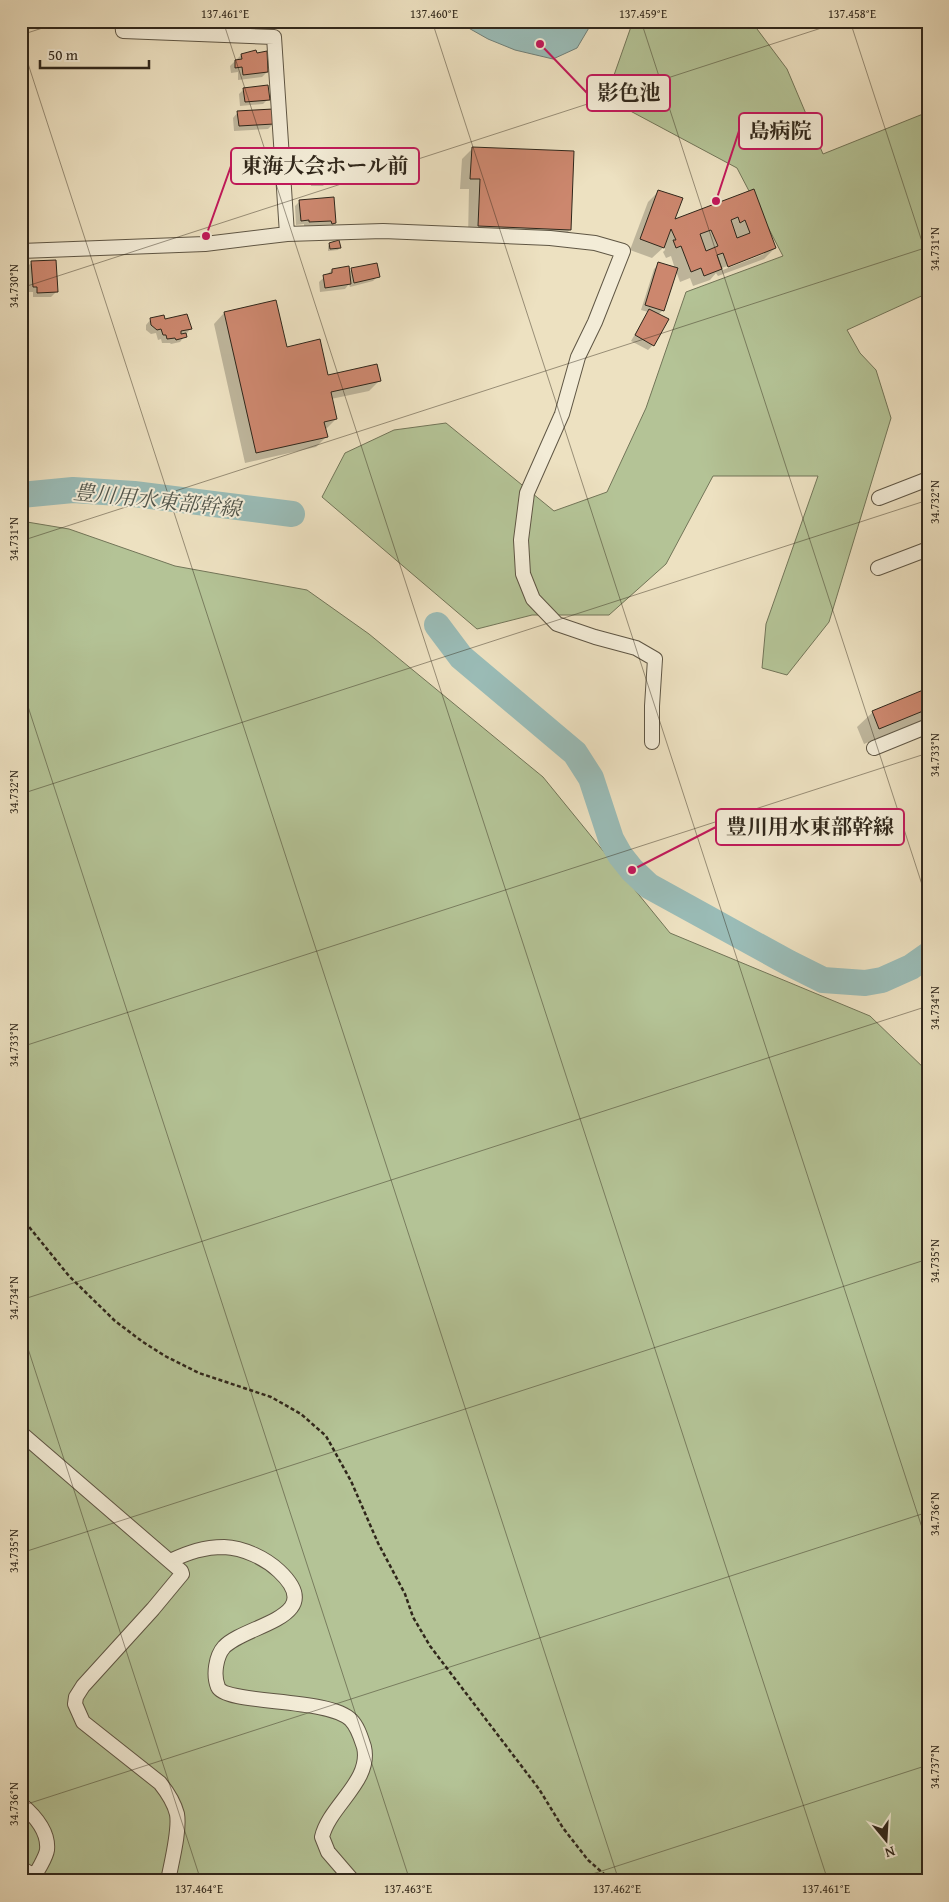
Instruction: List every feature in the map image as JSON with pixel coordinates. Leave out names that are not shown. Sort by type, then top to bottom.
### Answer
[{"type":"street","points":[[122,21],[123,31],[274,37],[287,234]]},
{"type":"street","points":[[21,251],[205,244],[287,234],[383,232],[444,232],[550,238],[595,243],[623,250],[595,322],[578,357],[562,414],[527,493],[521,540],[523,574],[533,599],[557,624],[636,648],[655,659],[652,742]]},
{"type":"street","points":[[879,498],[928,478]]},
{"type":"street","points":[[878,568],[928,549]]},
{"type":"street","points":[[874,748],[928,726]]},
{"type":"street","points":[[21,1433],[170,1561],[182,1574],[83,1686],[76,1697],[75,1704],[83,1722],[160,1784],[169,1795],[177,1816],[173,1858],[168,1881]]},
{"type":"street","points":[[170,1561],[190,1552],[208,1547],[229,1547],[264,1559],[291,1583],[295,1592],[295,1599],[290,1609],[272,1623],[236,1639],[224,1647],[218,1659],[216,1681],[219,1689],[235,1697],[296,1702],[341,1713],[351,1720],[360,1734],[365,1752],[364,1767],[324,1828],[322,1837],[328,1852],[352,1881]]},
{"type":"street","points":[[21,1804],[31,1813],[43,1829],[47,1851],[33,1878],[21,1868]]},
{"type":"path","points":[[21,1217],[69,1276],[115,1321],[143,1342],[165,1356],[199,1373],[271,1397],[301,1414],[326,1436],[351,1481],[413,1617],[430,1646],[539,1789],[563,1828],[583,1853],[612,1881]]},
{"type":"green space","points":[[633,21],[751,21],[787,69],[823,154],[928,112],[928,293],[847,330],[860,353],[876,370],[891,418],[829,622],[787,675],[762,668],[766,624],[818,476],[713,476],[666,564],[609,615],[532,615],[477,629],[322,497],[345,453],[394,430],[446,423],[554,511],[607,492],[646,408],[686,292],[783,256],[737,168],[606,98]]},
{"type":"green space","points":[[21,521],[69,529],[175,566],[307,590],[369,634],[543,777],[670,933],[870,1016],[928,1072],[928,1881],[21,1881]]},
{"type":"water","points":[[464,21],[593,21],[577,48],[553,59],[515,50],[488,39],[465,26]]},
{"type":"building","points":[[256,50],[257,53],[267,51],[268,72],[243,75],[242,67],[235,68],[235,60],[242,59],[241,54]]},
{"type":"building","points":[[268,85],[270,100],[245,102],[243,88]]},
{"type":"building","points":[[273,109],[274,124],[239,126],[237,111]]},
{"type":"building","points":[[472,147],[574,151],[571,230],[478,226],[480,179],[470,179]]},
{"type":"building","points":[[754,189],[776,248],[728,267],[723,253],[717,255],[722,269],[704,276],[701,268],[691,272],[681,246],[676,248],[673,240],[676,240],[671,229],[664,248],[640,239],[658,190],[683,198],[675,219]],"holes":[[[738,217],[740,223],[745,220],[750,233],[737,238],[731,220]],[[711,230],[718,246],[706,251],[700,234]]]},
{"type":"building","points":[[334,197],[336,223],[332,224],[331,221],[301,221],[299,200]]},
{"type":"building","points":[[339,240],[341,248],[330,249],[329,243]]},
{"type":"building","points":[[56,260],[58,292],[37,293],[37,287],[33,287],[31,261]]},
{"type":"building","points":[[658,262],[678,268],[664,311],[645,305]]},
{"type":"building","points":[[377,263],[380,277],[354,283],[351,268]]},
{"type":"building","points":[[349,266],[351,284],[325,288],[323,275],[332,273],[332,269]]},
{"type":"building","points":[[276,300],[287,347],[320,339],[328,375],[377,364],[381,381],[331,392],[337,419],[324,422],[328,437],[256,453],[224,312]]},
{"type":"building","points":[[649,309],[669,319],[654,346],[635,335]]},
{"type":"building","points":[[187,314],[192,329],[181,331],[181,334],[186,333],[187,337],[176,340],[175,338],[167,339],[161,329],[157,330],[151,325],[150,318],[164,315],[165,319]]},
{"type":"building","points":[[928,688],[928,709],[879,729],[872,711]]},
{"type":"waterway","name":"豊川用水東部幹線","points":[[21,495],[73,490],[134,494],[292,514]]},
{"type":"waterway","name":"豊川用水東部幹線","points":[[437,625],[461,657],[575,753],[591,778],[611,839],[620,855],[632,870],[649,886],[823,980],[865,983],[882,980],[911,967],[928,955]]},
{"type":"place","name":"影色池","points":[[540,44]]},
{"type":"place","name":"島病院","points":[[716,201]]},
{"type":"place","name":"東海大会ホール前","points":[[206,236]]},
{"type":"place","name":"豊川用水東部幹線","points":[[632,870]]}]
